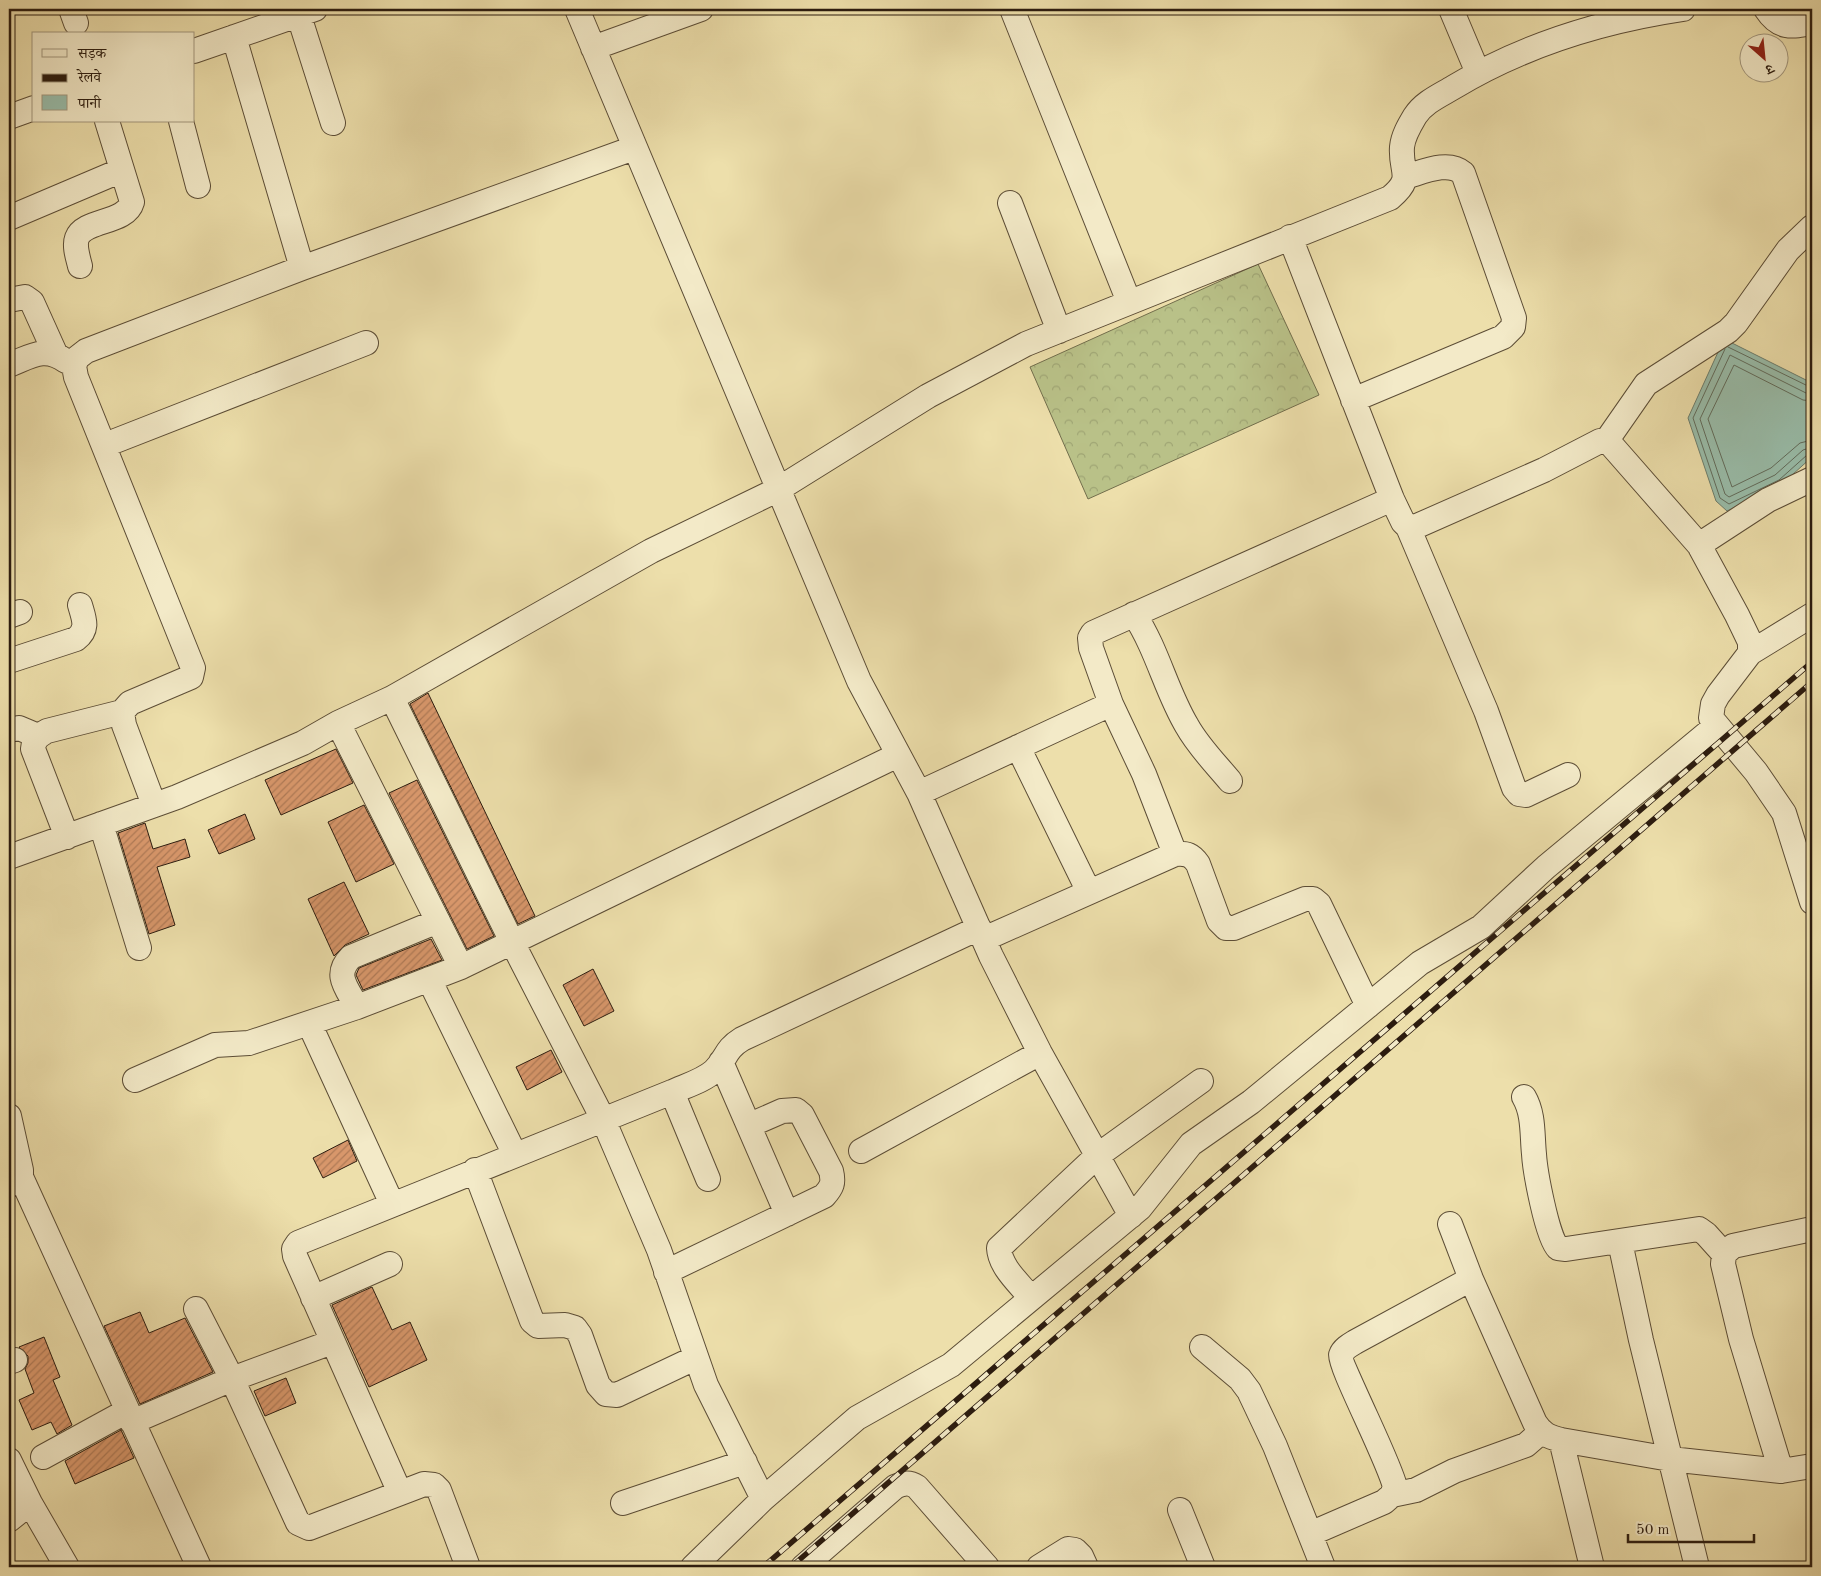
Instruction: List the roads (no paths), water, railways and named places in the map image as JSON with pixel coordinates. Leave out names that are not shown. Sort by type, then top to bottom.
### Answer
[{"type":"street","points":[[577,9],[777,490],[859,681],[919,793],[981,934],[1040,1053],[1131,1216]]},
{"type":"street","points":[[593,48],[701,9]]},
{"type":"street","points":[[1012,9],[1129,302]]},
{"type":"street","points":[[1451,9],[1478,73]]},
{"type":"street","points":[[9,857],[154,805],[303,743],[338,723],[392,698],[651,551],[777,490],[928,396],[1003,356],[1129,302],[1390,198],[1402,188],[1406,177],[1404,135],[1416,114],[1427,103],[1478,73],[1548,40],[1648,14],[1683,9]]},
{"type":"street","points":[[1766,9],[1773,20],[1784,25],[1812,23]]},
{"type":"street","points":[[195,51],[307,12],[333,123]]},
{"type":"street","points":[[234,37],[302,268]]},
{"type":"street","points":[[9,117],[32,109]]},
{"type":"street","points":[[80,266],[76,246],[77,237],[84,230],[130,208],[132,202],[107,122]]},
{"type":"street","points":[[181,122],[198,186]]},
{"type":"street","points":[[9,365],[47,352],[65,360],[77,358],[86,352],[302,268],[634,148]]},
{"type":"street","points":[[1353,400],[1503,336],[1513,327],[1514,318],[1463,173],[1456,168],[1447,166],[1406,177]]},
{"type":"street","points":[[9,218],[122,170]]},
{"type":"street","points":[[1010,203],[1059,331]]},
{"type":"street","points":[[1408,527],[1417,526],[1544,470],[1600,441],[1607,440],[1646,384],[1728,332],[1788,250],[1812,227]]},
{"type":"street","points":[[1290,237],[1392,499],[1403,522],[1408,527],[1486,711],[1514,788],[1520,794],[1526,795],[1568,776]]},
{"type":"street","points":[[9,300],[25,297],[32,302],[80,388],[105,445],[193,668],[191,678],[130,703],[122,712],[47,731],[38,736],[33,742],[33,749],[67,837]]},
{"type":"street","points":[[105,445],[366,343]]},
{"type":"street","points":[[1607,440],[1699,545],[1744,628],[1750,642],[1750,653]]},
{"type":"street","points":[[1699,545],[1768,500],[1812,478]]},
{"type":"street","points":[[1175,854],[1144,774],[1111,704],[1091,648],[1090,638],[1093,633],[1392,499]]},
{"type":"street","points":[[9,661],[76,639],[83,633],[85,627],[80,605]]},
{"type":"street","points":[[1134,614],[1153,647],[1186,724],[1194,738],[1230,781]]},
{"type":"street","points":[[1812,615],[1750,653],[1713,704],[1711,718],[1756,772],[1784,813],[1812,902]]},
{"type":"street","points":[[392,698],[512,942],[603,1119],[650,1228],[706,1385],[763,1499]]},
{"type":"street","points":[[919,793],[1111,704]]},
{"type":"street","points":[[122,712],[124,725],[154,805]]},
{"type":"street","points":[[338,723],[461,967]]},
{"type":"street","points":[[694,1567],[763,1499],[857,1418],[940,1373],[1131,1216],[1148,1199],[1191,1144],[1251,1102],[1420,963],[1481,927],[1546,867],[1716,726]]},
{"type":"street","points":[[9,730],[19,728],[38,736]]},
{"type":"street","points":[[1018,747],[1089,892]]},
{"type":"street","points":[[135,1080],[215,1046],[249,1043],[357,1008],[461,967],[898,755]]},
{"type":"street","points":[[101,824],[139,948]]},
{"type":"street","points":[[400,1493],[295,1256],[294,1249],[298,1243],[672,1092],[709,1075],[721,1062],[726,1052],[742,1040],[981,934],[1089,892],[1175,854],[1185,853],[1193,857],[1219,921],[1226,928],[1234,928],[1305,899],[1313,900],[1319,904],[1368,1006]]},
{"type":"street","points":[[357,1008],[341,973],[343,965],[351,957],[438,921]]},
{"type":"street","points":[[429,979],[515,1155]]},
{"type":"street","points":[[309,1023],[392,1204]]},
{"type":"street","points":[[861,1151],[1040,1053]]},
{"type":"street","points":[[721,1062],[787,1214]]},
{"type":"street","points":[[1031,1298],[1004,1264],[999,1248],[1097,1156],[1201,1080]]},
{"type":"street","points":[[672,1092],[708,1179]]},
{"type":"street","points":[[1524,1097],[1531,1111],[1534,1157],[1553,1243],[1558,1248],[1566,1250],[1699,1229],[1724,1254]]},
{"type":"street","points":[[666,1272],[824,1196],[832,1188],[831,1171],[802,1115],[796,1110],[782,1111],[750,1126]]},
{"type":"street","points":[[9,1116],[15,1181],[130,1416],[198,1567]]},
{"type":"street","points":[[475,1170],[532,1321],[538,1326],[565,1325],[575,1328],[580,1335],[598,1385],[606,1394],[617,1395],[695,1358]]},
{"type":"street","points":[[1450,1224],[1471,1279],[1534,1423],[1551,1436],[1670,1459],[1781,1470],[1812,1466]]},
{"type":"street","points":[[1781,1470],[1741,1339],[1723,1264],[1724,1254],[1733,1246],[1812,1229]]},
{"type":"street","points":[[1620,1242],[1696,1567]]},
{"type":"street","points":[[313,1298],[390,1264]]},
{"type":"street","points":[[1310,1534],[1384,1502],[1392,1495],[1395,1487],[1393,1477],[1342,1364],[1341,1355],[1346,1348],[1355,1342],[1471,1279]]},
{"type":"street","points":[[196,1309],[232,1379],[298,1523],[303,1527],[310,1528],[424,1484],[434,1485],[439,1490],[468,1567]]},
{"type":"street","points":[[43,1457],[130,1416],[332,1342]]},
{"type":"street","points":[[1202,1347],[1240,1379],[1249,1391],[1275,1446],[1323,1567]]},
{"type":"street","points":[[1392,1495],[1416,1490],[1454,1470],[1551,1436]]},
{"type":"street","points":[[1551,1436],[1592,1567]]},
{"type":"street","points":[[9,1460],[30,1503],[67,1567]]},
{"type":"street","points":[[622,1503],[745,1462]]},
{"type":"street","points":[[803,1567],[895,1487],[904,1483],[917,1487],[987,1567]]},
{"type":"street","points":[[9,1520],[30,1503]]},
{"type":"street","points":[[1180,1510],[1202,1567]]},
{"type":"street","points":[[1039,1567],[1068,1549],[1075,1550],[1081,1556],[1086,1567]]},
{"type":"water","points":[[1724,339],[1812,383],[1812,457],[1782,484],[1727,511],[1716,501],[1688,418]]},
{"type":"railway","points":[[763,1567],[1812,662]]},
{"type":"railway","points":[[791,1567],[1812,682]]}]
